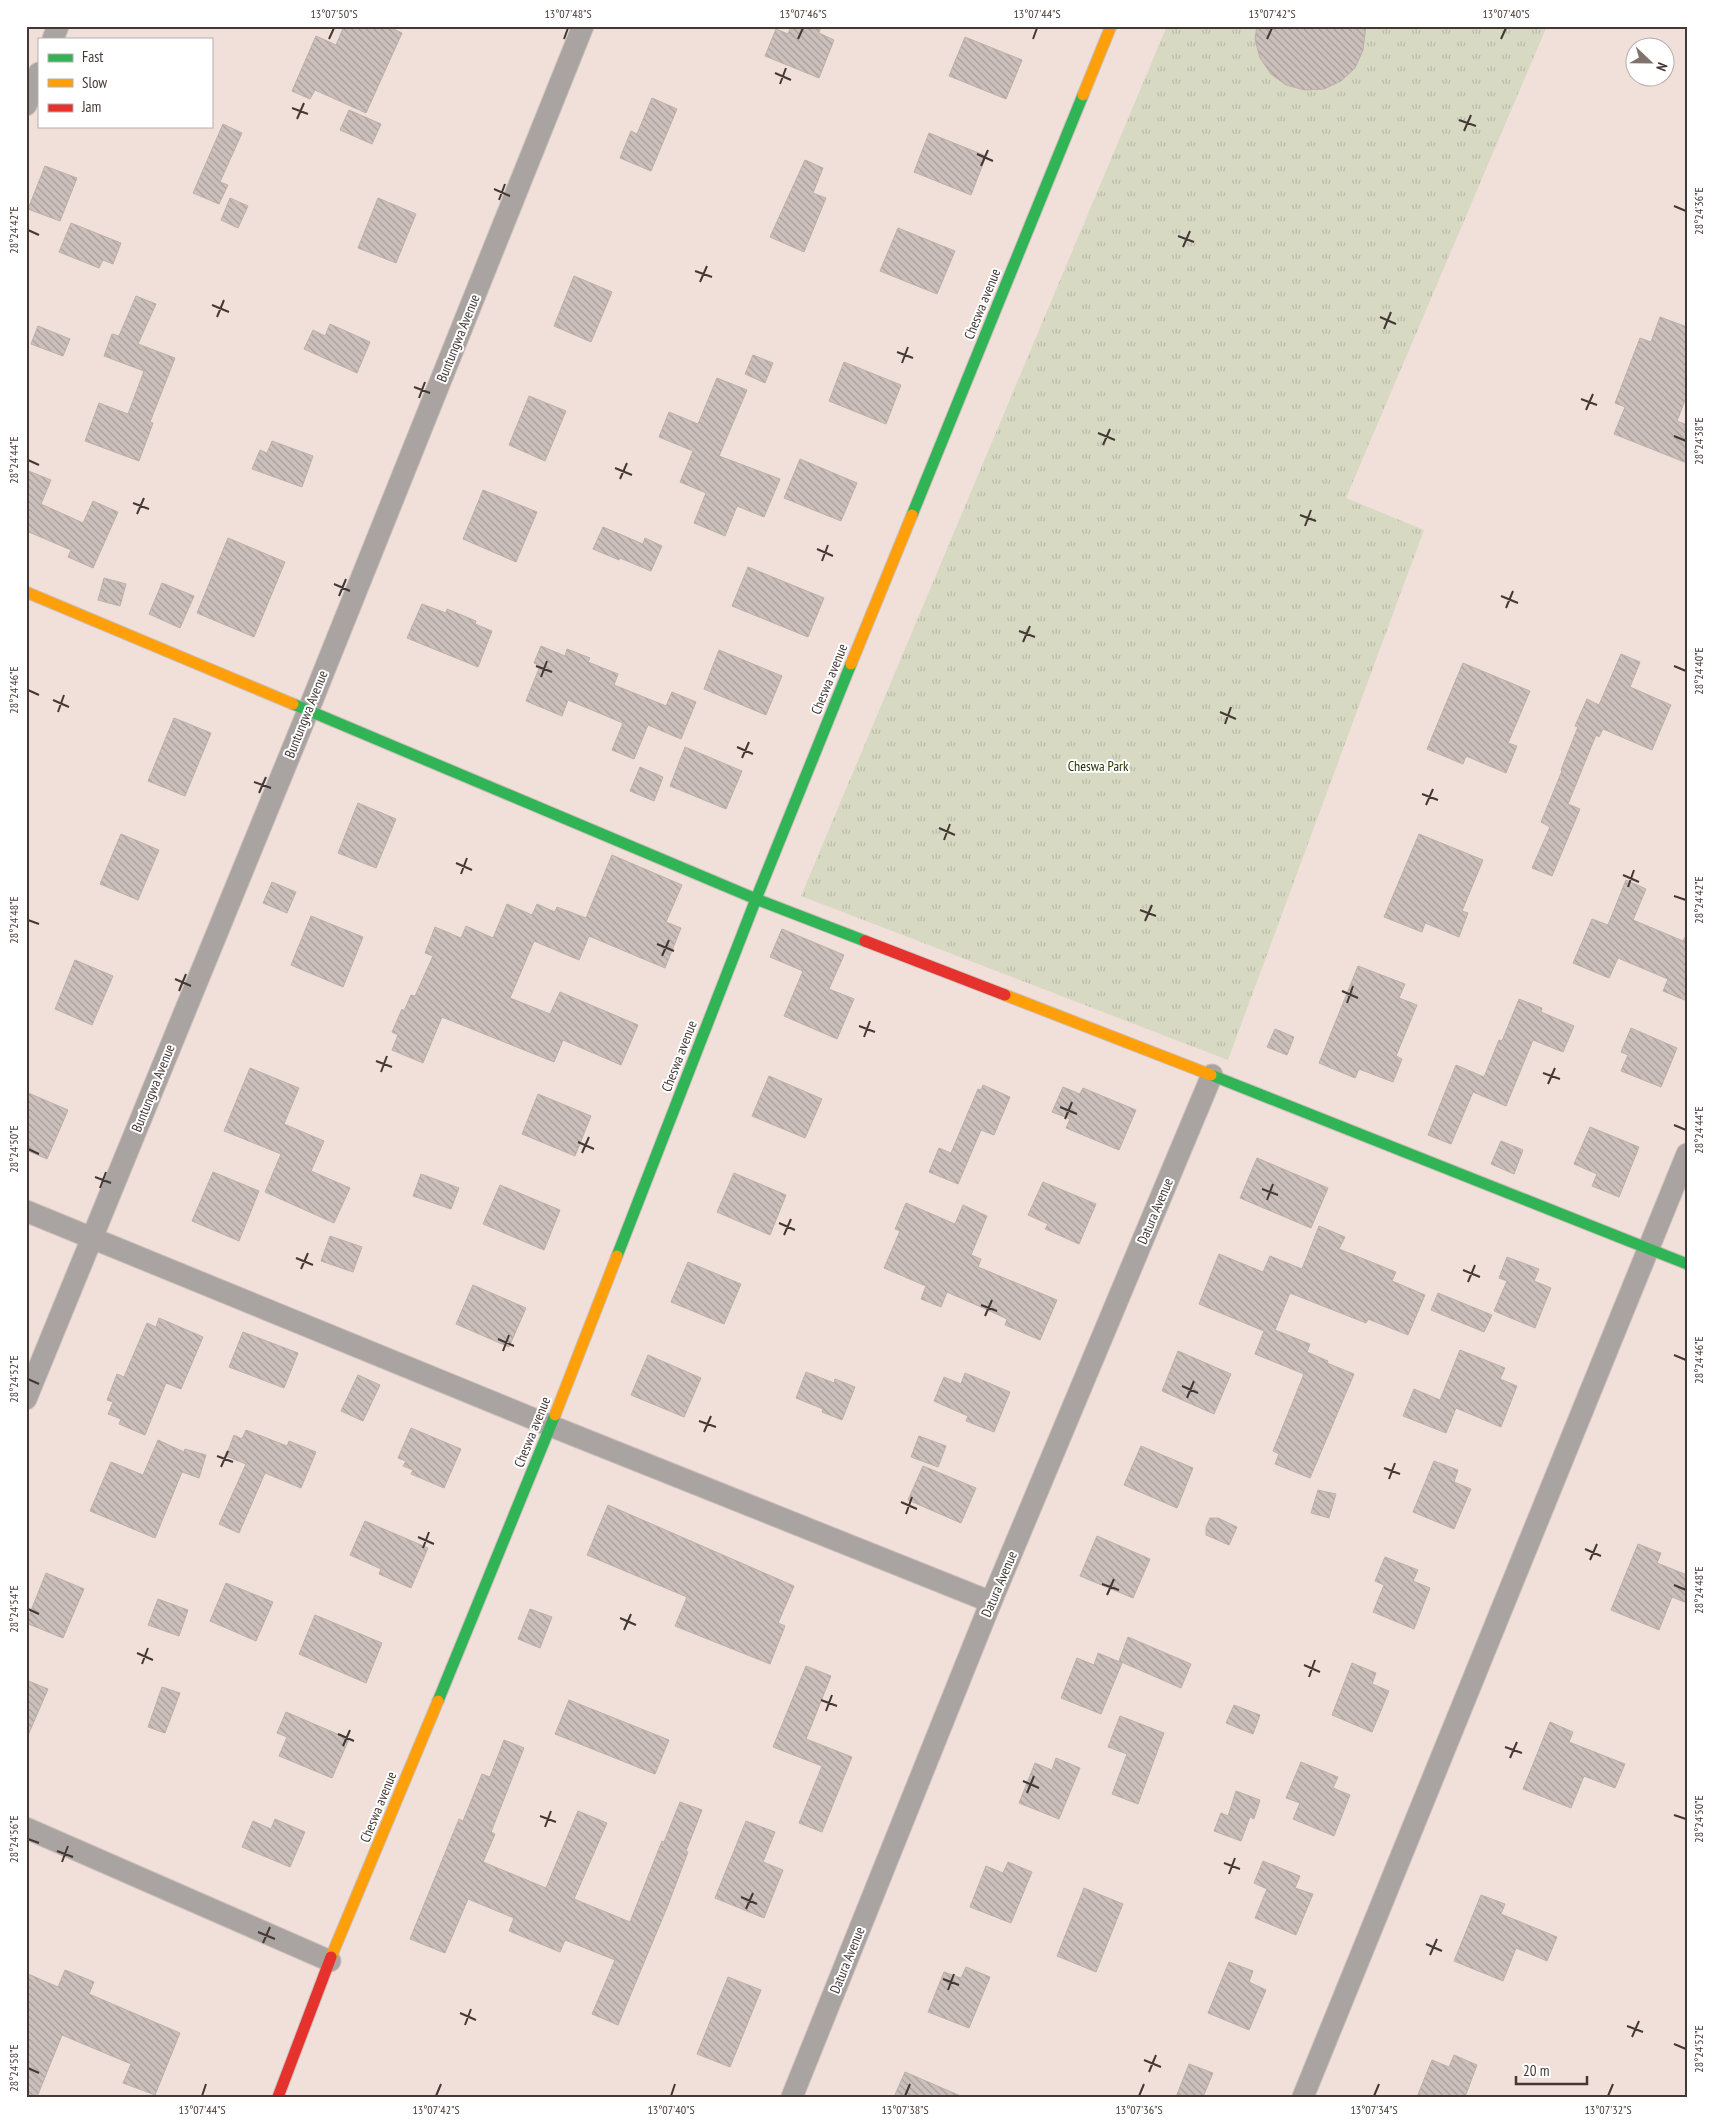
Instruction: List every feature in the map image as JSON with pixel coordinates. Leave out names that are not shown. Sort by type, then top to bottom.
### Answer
[{"type":"street","points":[[53,38],[58,26]]},
{"type":"street","name":"Buntungwa Avenue","points":[[26,1400],[308,711],[583,26]]},
{"type":"street","name":"Cheswa avenue","points":[[278,2097],[330,1961],[551,1426],[756,899],[1111,26]]},
{"type":"street","points":[[26,105],[38,76]]},
{"type":"street","points":[[26,592],[756,899],[1212,1075],[1687,1264]]},
{"type":"street","name":"Datura Avenue","points":[[792,2097],[991,1602],[1212,1075]]},
{"type":"street","points":[[1302,2097],[1687,1154]]},
{"type":"street","points":[[26,1212],[551,1426],[991,1602]]},
{"type":"street","points":[[26,1828],[330,1961]]},
{"type":"green space","name":"Cheswa Park","points":[[1167,26],[1547,26],[1346,498],[1424,530],[1228,1060],[801,896]]},
{"type":"building","points":[[344,26],[387,26],[402,33],[366,113],[315,90],[310,99],[292,91],[316,36],[336,45]]},
{"type":"building","points":[[791,26],[821,26],[819,33],[834,40],[819,78],[765,56],[776,29],[788,34]]},
{"type":"building","points":[[1257,26],[1366,26],[1363,50],[1355,68],[1341,81],[1324,89],[1305,90],[1286,85],[1271,74],[1260,58],[1255,39]]},
{"type":"building","points":[[965,37],[1022,60],[1006,99],[949,76]]},
{"type":"building","points":[[652,98],[677,109],[651,171],[620,158],[631,131],[637,134]]},
{"type":"building","points":[[349,110],[381,124],[372,144],[340,130]]},
{"type":"building","points":[[223,124],[242,133],[220,182],[228,185],[219,204],[193,193]]},
{"type":"building","points":[[929,133],[986,156],[971,195],[914,172]]},
{"type":"building","points":[[805,160],[823,168],[813,193],[826,198],[804,252],[770,237]]},
{"type":"building","points":[[45,166],[77,178],[60,221],[28,209]]},
{"type":"building","points":[[230,198],[248,206],[238,228],[221,220]]},
{"type":"building","points":[[378,198],[416,214],[396,263],[358,248]]},
{"type":"building","points":[[71,223],[121,243],[113,264],[103,260],[99,268],[59,252]]},
{"type":"building","points":[[898,228],[955,251],[937,294],[880,271]]},
{"type":"building","points":[[574,276],[612,292],[591,342],[554,326]]},
{"type":"building","points":[[136,296],[156,304],[138,344],[175,358],[150,422],[153,423],[139,461],[85,441],[99,403],[128,414],[144,371],[104,356],[112,334],[119,336]]},
{"type":"building","points":[[1660,317],[1687,327],[1687,395],[1677,421],[1687,425],[1687,463],[1614,434],[1625,407],[1615,403],[1640,338],[1651,342]]},
{"type":"building","points":[[330,324],[370,342],[357,373],[304,349],[313,330],[325,336]]},
{"type":"building","points":[[38,326],[70,339],[63,356],[31,344]]},
{"type":"building","points":[[753,355],[773,363],[765,383],[745,374]]},
{"type":"building","points":[[844,362],[901,385],[886,424],[829,401]]},
{"type":"building","points":[[717,378],[747,390],[719,456],[780,479],[764,517],[737,506],[725,536],[694,523],[706,493],[680,482],[693,451],[659,437],[669,412],[698,424]]},
{"type":"building","points":[[529,396],[566,411],[545,461],[509,445]]},
{"type":"building","points":[[272,441],[313,456],[302,487],[252,469],[260,450],[267,453]]},
{"type":"building","points":[[800,459],[857,483],[841,521],[784,498]]},
{"type":"building","points":[[26,470],[51,480],[41,504],[83,523],[93,501],[118,512],[93,568],[68,557],[71,550],[29,532],[26,539]]},
{"type":"building","points":[[483,490],[537,512],[516,562],[463,539]]},
{"type":"building","points":[[603,527],[643,544],[645,538],[662,546],[651,571],[593,549]]},
{"type":"building","points":[[228,538],[285,562],[254,637],[197,613]]},
{"type":"building","points":[[748,567],[824,598],[808,637],[732,606]]},
{"type":"building","points":[[104,578],[126,584],[120,606],[98,600]]},
{"type":"building","points":[[162,583],[194,596],[180,628],[149,614]]},
{"type":"building","points":[[422,604],[446,613],[447,609],[476,621],[475,624],[492,631],[478,667],[407,638]]},
{"type":"building","points":[[541,646],[565,656],[567,649],[590,658],[588,662],[618,674],[614,685],[666,706],[672,692],[696,702],[681,739],[648,725],[634,759],[612,750],[623,723],[568,700],[562,716],[526,701],[540,666],[534,663]]},
{"type":"building","points":[[719,650],[782,676],[766,715],[704,689]]},
{"type":"building","points":[[1621,654],[1640,662],[1630,687],[1671,705],[1652,750],[1603,729],[1599,737],[1596,735],[1568,804],[1580,809],[1552,876],[1532,868],[1550,827],[1541,822],[1562,771],[1578,727],[1575,726],[1587,699],[1599,705]]},
{"type":"building","points":[[1463,663],[1530,691],[1508,743],[1517,746],[1506,773],[1466,756],[1463,764],[1427,749]]},
{"type":"building","points":[[174,718],[211,733],[185,796],[148,781]]},
{"type":"building","points":[[685,747],[742,771],[726,809],[670,786]]},
{"type":"building","points":[[640,767],[663,777],[654,801],[630,791]]},
{"type":"building","points":[[358,803],[396,819],[376,868],[338,853]]},
{"type":"building","points":[[121,834],[159,850],[138,900],[100,884]]},
{"type":"building","points":[[1419,834],[1483,860],[1462,911],[1468,913],[1459,937],[1425,923],[1422,932],[1384,917]]},
{"type":"building","points":[[612,855],[682,885],[666,922],[681,928],[665,968],[589,936],[579,960],[534,941],[510,998],[550,1014],[560,992],[638,1025],[621,1065],[563,1040],[554,1062],[442,1017],[423,1063],[392,1050],[398,1035],[392,1032],[402,1009],[404,1011],[411,995],[415,996],[433,956],[425,953],[435,927],[461,938],[466,926],[493,938],[507,904],[532,915],[537,904],[555,912],[557,907],[586,918]]},
{"type":"building","points":[[1626,880],[1646,889],[1633,920],[1683,941],[1687,934],[1687,1001],[1663,991],[1668,979],[1618,958],[1609,978],[1573,963],[1592,919],[1608,925]]},
{"type":"building","points":[[272,882],[296,892],[287,913],[263,903]]},
{"type":"building","points":[[311,916],[363,937],[343,987],[291,965]]},
{"type":"building","points":[[782,929],[844,955],[829,989],[854,999],[837,1039],[784,1016],[803,971],[770,957]]},
{"type":"building","points":[[75,960],[113,976],[92,1025],[55,1009]]},
{"type":"building","points":[[1358,966],[1405,984],[1399,998],[1417,1005],[1396,1056],[1402,1059],[1393,1082],[1359,1069],[1355,1078],[1319,1063]]},
{"type":"building","points":[[1519,999],[1542,1008],[1541,1012],[1574,1026],[1563,1052],[1533,1040],[1506,1106],[1473,1092],[1451,1144],[1428,1135],[1456,1065],[1484,1077],[1499,1040],[1502,1041]]},
{"type":"building","points":[[1631,1028],[1677,1048],[1661,1087],[1621,1071],[1628,1055],[1621,1052]]},
{"type":"building","points":[[1275,1029],[1294,1037],[1287,1055],[1267,1047]]},
{"type":"building","points":[[250,1068],[299,1088],[284,1124],[324,1141],[311,1171],[350,1188],[334,1223],[265,1192],[281,1154],[224,1131]]},
{"type":"building","points":[[769,1076],[822,1099],[805,1138],[752,1116]]},
{"type":"building","points":[[983,1085],[1010,1097],[994,1135],[981,1130],[958,1184],[929,1172],[939,1148],[951,1153],[978,1089],[981,1090]]},
{"type":"building","points":[[1063,1087],[1080,1094],[1083,1088],[1136,1110],[1119,1150],[1066,1128],[1070,1119],[1052,1112]]},
{"type":"building","points":[[26,1092],[68,1110],[47,1159],[26,1150]]},
{"type":"building","points":[[538,1094],[591,1116],[575,1156],[522,1134]]},
{"type":"building","points":[[1590,1127],[1639,1147],[1619,1197],[1592,1186],[1597,1174],[1574,1164]]},
{"type":"building","points":[[1501,1141],[1523,1150],[1514,1174],[1491,1164]]},
{"type":"building","points":[[1257,1158],[1328,1188],[1311,1228],[1240,1198]]},
{"type":"building","points":[[213,1172],[259,1191],[239,1241],[192,1221]]},
{"type":"building","points":[[734,1173],[786,1195],[770,1235],[717,1212]]},
{"type":"building","points":[[421,1174],[459,1188],[451,1209],[413,1196]]},
{"type":"building","points":[[1043,1182],[1096,1204],[1079,1244],[1045,1229],[1048,1224],[1028,1215]]},
{"type":"building","points":[[500,1185],[560,1210],[544,1250],[483,1224]]},
{"type":"building","points":[[906,1203],[955,1224],[963,1205],[987,1216],[971,1255],[981,1259],[978,1267],[1057,1300],[1040,1340],[1005,1325],[1007,1319],[947,1292],[941,1307],[921,1299],[926,1286],[884,1268],[900,1231],[895,1229]]},
{"type":"building","points":[[1319,1226],[1345,1237],[1339,1249],[1396,1272],[1392,1281],[1425,1295],[1408,1335],[1368,1319],[1366,1323],[1290,1293],[1275,1330],[1310,1344],[1307,1352],[1354,1374],[1310,1478],[1275,1464],[1279,1454],[1273,1451],[1304,1374],[1255,1354],[1264,1331],[1199,1304],[1219,1254],[1263,1272],[1270,1256],[1302,1269]]},
{"type":"building","points":[[330,1236],[362,1247],[353,1272],[321,1261]]},
{"type":"building","points":[[1507,1257],[1539,1269],[1534,1281],[1551,1288],[1535,1328],[1494,1311],[1507,1281],[1499,1278]]},
{"type":"building","points":[[688,1262],[741,1284],[724,1324],[671,1302]]},
{"type":"building","points":[[473,1285],[526,1308],[509,1347],[456,1324]]},
{"type":"building","points":[[1438,1293],[1492,1315],[1484,1332],[1431,1310]]},
{"type":"building","points":[[159,1318],[203,1337],[181,1389],[166,1383],[145,1435],[119,1424],[121,1419],[108,1414],[113,1402],[107,1400],[117,1374],[124,1377],[147,1323],[156,1327]]},
{"type":"building","points":[[243,1332],[298,1353],[284,1388],[229,1367]]},
{"type":"building","points":[[1460,1350],[1505,1368],[1500,1379],[1517,1386],[1501,1427],[1456,1408],[1446,1433],[1403,1416],[1414,1389],[1440,1400]]},
{"type":"building","points":[[1178,1351],[1231,1374],[1214,1414],[1162,1391]]},
{"type":"building","points":[[648,1355],[701,1378],[684,1417],[631,1395]]},
{"type":"building","points":[[806,1372],[834,1383],[835,1379],[855,1387],[842,1420],[822,1412],[823,1409],[796,1398]]},
{"type":"building","points":[[965,1373],[1010,1392],[994,1432],[966,1421],[968,1416],[934,1401],[944,1377],[961,1384]]},
{"type":"building","points":[[358,1375],[380,1385],[363,1421],[341,1411]]},
{"type":"building","points":[[411,1428],[461,1449],[444,1488],[411,1474],[413,1470],[403,1466],[406,1461],[398,1458]]},
{"type":"building","points":[[246,1430],[287,1446],[289,1441],[316,1452],[301,1488],[265,1473],[239,1533],[219,1524],[246,1464],[226,1456],[234,1435],[242,1439]]},
{"type":"building","points":[[919,1436],[946,1446],[938,1467],[911,1457]]},
{"type":"building","points":[[158,1440],[184,1452],[185,1449],[206,1455],[199,1478],[182,1472],[155,1538],[90,1511],[111,1462],[143,1475]]},
{"type":"building","points":[[1141,1446],[1193,1468],[1177,1508],[1124,1485]]},
{"type":"building","points":[[1434,1461],[1458,1470],[1454,1482],[1471,1489],[1454,1529],[1413,1512]]},
{"type":"building","points":[[923,1466],[976,1488],[961,1523],[908,1500]]},
{"type":"building","points":[[1318,1490],[1336,1494],[1329,1518],[1311,1513]]},
{"type":"building","points":[[608,1505],[794,1586],[778,1623],[785,1626],[770,1664],[675,1626],[687,1597],[587,1555]]},
{"type":"building","points":[[1210,1518],[1218,1518],[1237,1527],[1229,1545],[1206,1535],[1206,1527]]},
{"type":"building","points":[[365,1521],[428,1548],[411,1588],[379,1574],[381,1569],[350,1555]]},
{"type":"building","points":[[1097,1536],[1150,1559],[1133,1598],[1080,1576]]},
{"type":"building","points":[[1638,1544],[1661,1553],[1657,1563],[1687,1575],[1687,1603],[1672,1597],[1659,1630],[1611,1610]]},
{"type":"building","points":[[1385,1557],[1418,1570],[1413,1581],[1430,1588],[1414,1629],[1373,1612],[1384,1585],[1375,1581]]},
{"type":"building","points":[[46,1573],[84,1589],[63,1638],[26,1623]]},
{"type":"building","points":[[226,1583],[273,1602],[256,1641],[210,1621]]},
{"type":"building","points":[[158,1599],[188,1610],[179,1636],[148,1625]]},
{"type":"building","points":[[530,1609],[552,1617],[540,1648],[518,1639]]},
{"type":"building","points":[[315,1615],[382,1643],[366,1683],[299,1654]]},
{"type":"building","points":[[1128,1637],[1191,1664],[1181,1688],[1119,1661]]},
{"type":"building","points":[[1098,1653],[1122,1663],[1101,1714],[1061,1698],[1077,1658],[1094,1665]]},
{"type":"building","points":[[1352,1663],[1376,1673],[1372,1684],[1389,1691],[1372,1732],[1332,1715]]},
{"type":"building","points":[[806,1666],[831,1676],[806,1739],[852,1757],[822,1832],[799,1823],[822,1766],[773,1747]]},
{"type":"building","points":[[26,1680],[48,1689],[26,1740]]},
{"type":"building","points":[[162,1687],[180,1693],[165,1733],[148,1727]]},
{"type":"building","points":[[569,1700],[669,1740],[655,1774],[555,1734]]},
{"type":"building","points":[[1234,1705],[1260,1715],[1253,1734],[1226,1723]]},
{"type":"building","points":[[286,1712],[349,1739],[332,1778],[279,1756],[287,1737],[277,1733]]},
{"type":"building","points":[[1120,1716],[1164,1733],[1138,1804],[1112,1794],[1127,1754],[1108,1747]]},
{"type":"building","points":[[1550,1722],[1573,1732],[1569,1742],[1625,1764],[1615,1788],[1584,1776],[1571,1808],[1523,1789]]},
{"type":"building","points":[[504,1740],[524,1748],[491,1832],[495,1834],[483,1862],[546,1888],[578,1811],[607,1823],[574,1899],[630,1922],[662,1841],[664,1842],[680,1802],[702,1810],[668,1905],[618,2025],[592,2014],[615,1960],[565,1940],[560,1952],[509,1931],[514,1918],[468,1899],[445,1953],[410,1939],[459,1819],[463,1821],[482,1774],[490,1777]]},
{"type":"building","points":[[1056,1758],[1080,1768],[1059,1819],[1019,1803],[1035,1763],[1052,1770]]},
{"type":"building","points":[[1301,1762],[1338,1777],[1333,1788],[1350,1795],[1334,1836],[1293,1819],[1300,1803],[1286,1798]]},
{"type":"building","points":[[1236,1791],[1260,1800],[1254,1819],[1250,1817],[1241,1841],[1214,1831],[1221,1813],[1228,1816]]},
{"type":"building","points":[[275,1819],[305,1832],[290,1867],[242,1847],[253,1821],[271,1829]]},
{"type":"building","points":[[746,1821],[775,1832],[763,1862],[783,1870],[764,1918],[715,1898]]},
{"type":"building","points":[[1263,1861],[1300,1876],[1295,1888],[1313,1894],[1296,1935],[1255,1918],[1267,1889],[1254,1883]]},
{"type":"building","points":[[1008,1862],[1032,1872],[1011,1923],[970,1907],[986,1866],[1003,1873]]},
{"type":"building","points":[[1084,1888],[1123,1904],[1096,1972],[1057,1956]]},
{"type":"building","points":[[1481,1895],[1505,1904],[1501,1914],[1557,1937],[1547,1961],[1516,1948],[1503,1981],[1454,1961]]},
{"type":"building","points":[[1229,1962],[1253,1971],[1249,1982],[1266,1990],[1249,2030],[1208,2013]]},
{"type":"building","points":[[966,1967],[990,1977],[969,2028],[928,2012],[944,1972],[961,1978]]},
{"type":"building","points":[[65,1970],[94,1982],[89,1994],[180,2033],[155,2095],[123,2083],[131,2064],[62,2035],[37,2097],[26,2097],[26,1973],[58,1987]]},
{"type":"building","points":[[728,1977],[761,1990],[730,2067],[697,2054]]},
{"type":"building","points":[[1454,2055],[1477,2065],[1465,2097],[1417,2097],[1432,2060],[1449,2067]]},
{"type":"building","points":[[1189,2064],[1213,2073],[1203,2097],[1176,2097]]},
{"type":"building","points":[[905,2072],[963,2097],[894,2097]]},
{"type":"traffic: fast","points":[[912,515],[1083,95]]},
{"type":"traffic: fast","points":[[617,1256],[756,899],[851,664]]},
{"type":"traffic: fast","points":[[293,704],[756,899],[865,941]]},
{"type":"traffic: fast","points":[[1211,1075],[1687,1264]]},
{"type":"traffic: fast","points":[[438,1701],[555,1415]]},
{"type":"traffic: slow","points":[[1083,95],[1111,26]]},
{"type":"traffic: slow","points":[[851,664],[912,515]]},
{"type":"traffic: slow","points":[[26,592],[293,704]]},
{"type":"traffic: slow","points":[[1005,995],[1211,1075]]},
{"type":"traffic: slow","points":[[555,1415],[617,1256]]},
{"type":"traffic: slow","points":[[331,1957],[438,1701]]},
{"type":"traffic: jam","points":[[865,941],[1005,995]]},
{"type":"traffic: jam","points":[[278,2097],[331,1957]]}]
